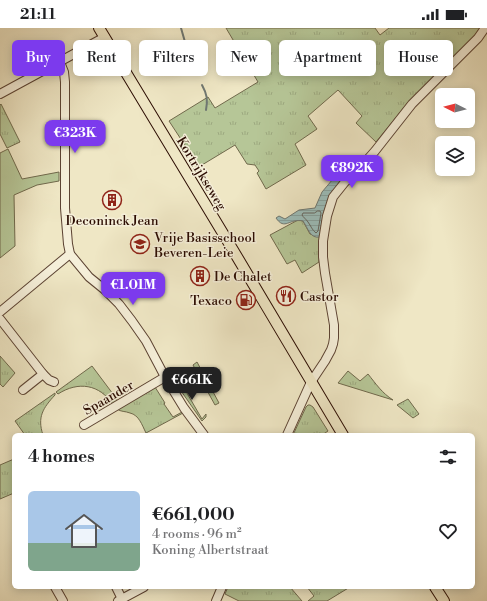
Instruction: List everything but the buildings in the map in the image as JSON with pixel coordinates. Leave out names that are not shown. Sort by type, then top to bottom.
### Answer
[{"type":"main road","name":"Kortrijkseweg","points":[[102,32],[342,433]]},
{"type":"main road","points":[[436,589],[444,601]]},
{"type":"street","points":[[288,433],[311,382],[325,362],[331,350],[334,338],[334,325],[324,273],[323,257],[323,241],[327,216],[333,197],[345,182],[375,151],[412,104],[478,38],[485,28]]},
{"type":"street","points":[[65,58],[102,32]]},
{"type":"street","points":[[0,94],[34,76]]},
{"type":"street","points":[[64,76],[65,208],[67,238],[70,254],[89,277],[119,304],[132,321],[146,342],[165,378],[184,408],[203,433]]},
{"type":"street","points":[[0,312],[70,254]]},
{"type":"street","points":[[0,319],[43,374],[49,380],[54,382]]},
{"type":"street","points":[[23,390],[43,374]]},
{"type":"street","name":"Spaander","points":[[84,425],[165,378]]},
{"type":"street","points":[[56,589],[63,601]]},
{"type":"street","points":[[117,589],[120,600],[140,589]]},
{"type":"street","points":[[216,601],[221,589]]},
{"type":"green space","points":[[226,28],[375,28],[380,35],[389,28],[481,28],[453,58],[453,40],[384,40],[384,76],[434,76],[411,99],[376,142],[356,123],[362,116],[338,90],[308,116],[317,129],[295,144],[306,165],[266,189],[257,173],[259,171],[255,165],[247,164],[235,145],[197,168],[188,150],[169,121],[208,97],[215,108],[258,82],[254,76],[271,76],[271,40],[233,40]]},
{"type":"green space","points":[[1,104],[20,142],[7,148],[0,134]]},
{"type":"green space","points":[[8,149],[22,179],[59,172],[59,181],[37,185],[14,195],[15,246],[0,258],[0,153]]},
{"type":"green space","points":[[298,220],[303,221],[310,234],[320,237],[319,262],[302,273],[295,260],[287,264],[270,235]]},
{"type":"green space","points":[[0,356],[15,373],[3,387],[0,384]]},
{"type":"green space","points":[[197,362],[219,403],[215,405],[193,365]]},
{"type":"green space","points":[[92,366],[118,402],[113,405],[102,393],[88,387],[73,387],[58,394],[56,392]]},
{"type":"green space","points":[[182,371],[177,376],[202,419],[206,414],[206,417],[202,421],[172,378]]},
{"type":"green space","points":[[348,371],[360,381],[368,374],[382,391],[393,400],[338,383]]},
{"type":"green space","points":[[155,387],[173,417],[182,412],[183,413],[146,433],[136,416],[117,409]]},
{"type":"green space","points":[[55,393],[42,413],[41,429],[42,433],[24,433],[15,421]]},
{"type":"green space","points":[[408,399],[419,414],[413,418],[397,405]]},
{"type":"green space","points":[[310,405],[313,407],[328,431],[325,433],[294,433],[306,407]]},
{"type":"green space","points":[[12,460],[12,494],[0,499],[0,465]]},
{"type":"green space","points":[[227,589],[292,589],[302,601],[239,601],[225,594]]},
{"type":"green space","points":[[309,589],[347,589],[327,601],[308,601],[314,596]]},
{"type":"water","points":[[338,174],[343,175],[344,178],[320,237],[312,235],[303,221],[294,221],[285,224],[279,222],[276,218],[279,216],[285,219],[299,210],[315,208],[322,192]]},
{"type":"waterway","points":[[181,28],[184,40]]},
{"type":"waterway","points":[[202,85],[207,97],[206,110]]},
{"type":"place","name":"Deconinck Jean","points":[[112,200]]},
{"type":"place","name":"Vrije Basisschool Beveren-Leie","points":[[140,244]]},
{"type":"place","name":"De Chalet","points":[[200,276]]},
{"type":"place","name":"Castor","points":[[286,296]]},
{"type":"place","name":"Texaco","points":[[246,300]]}]
